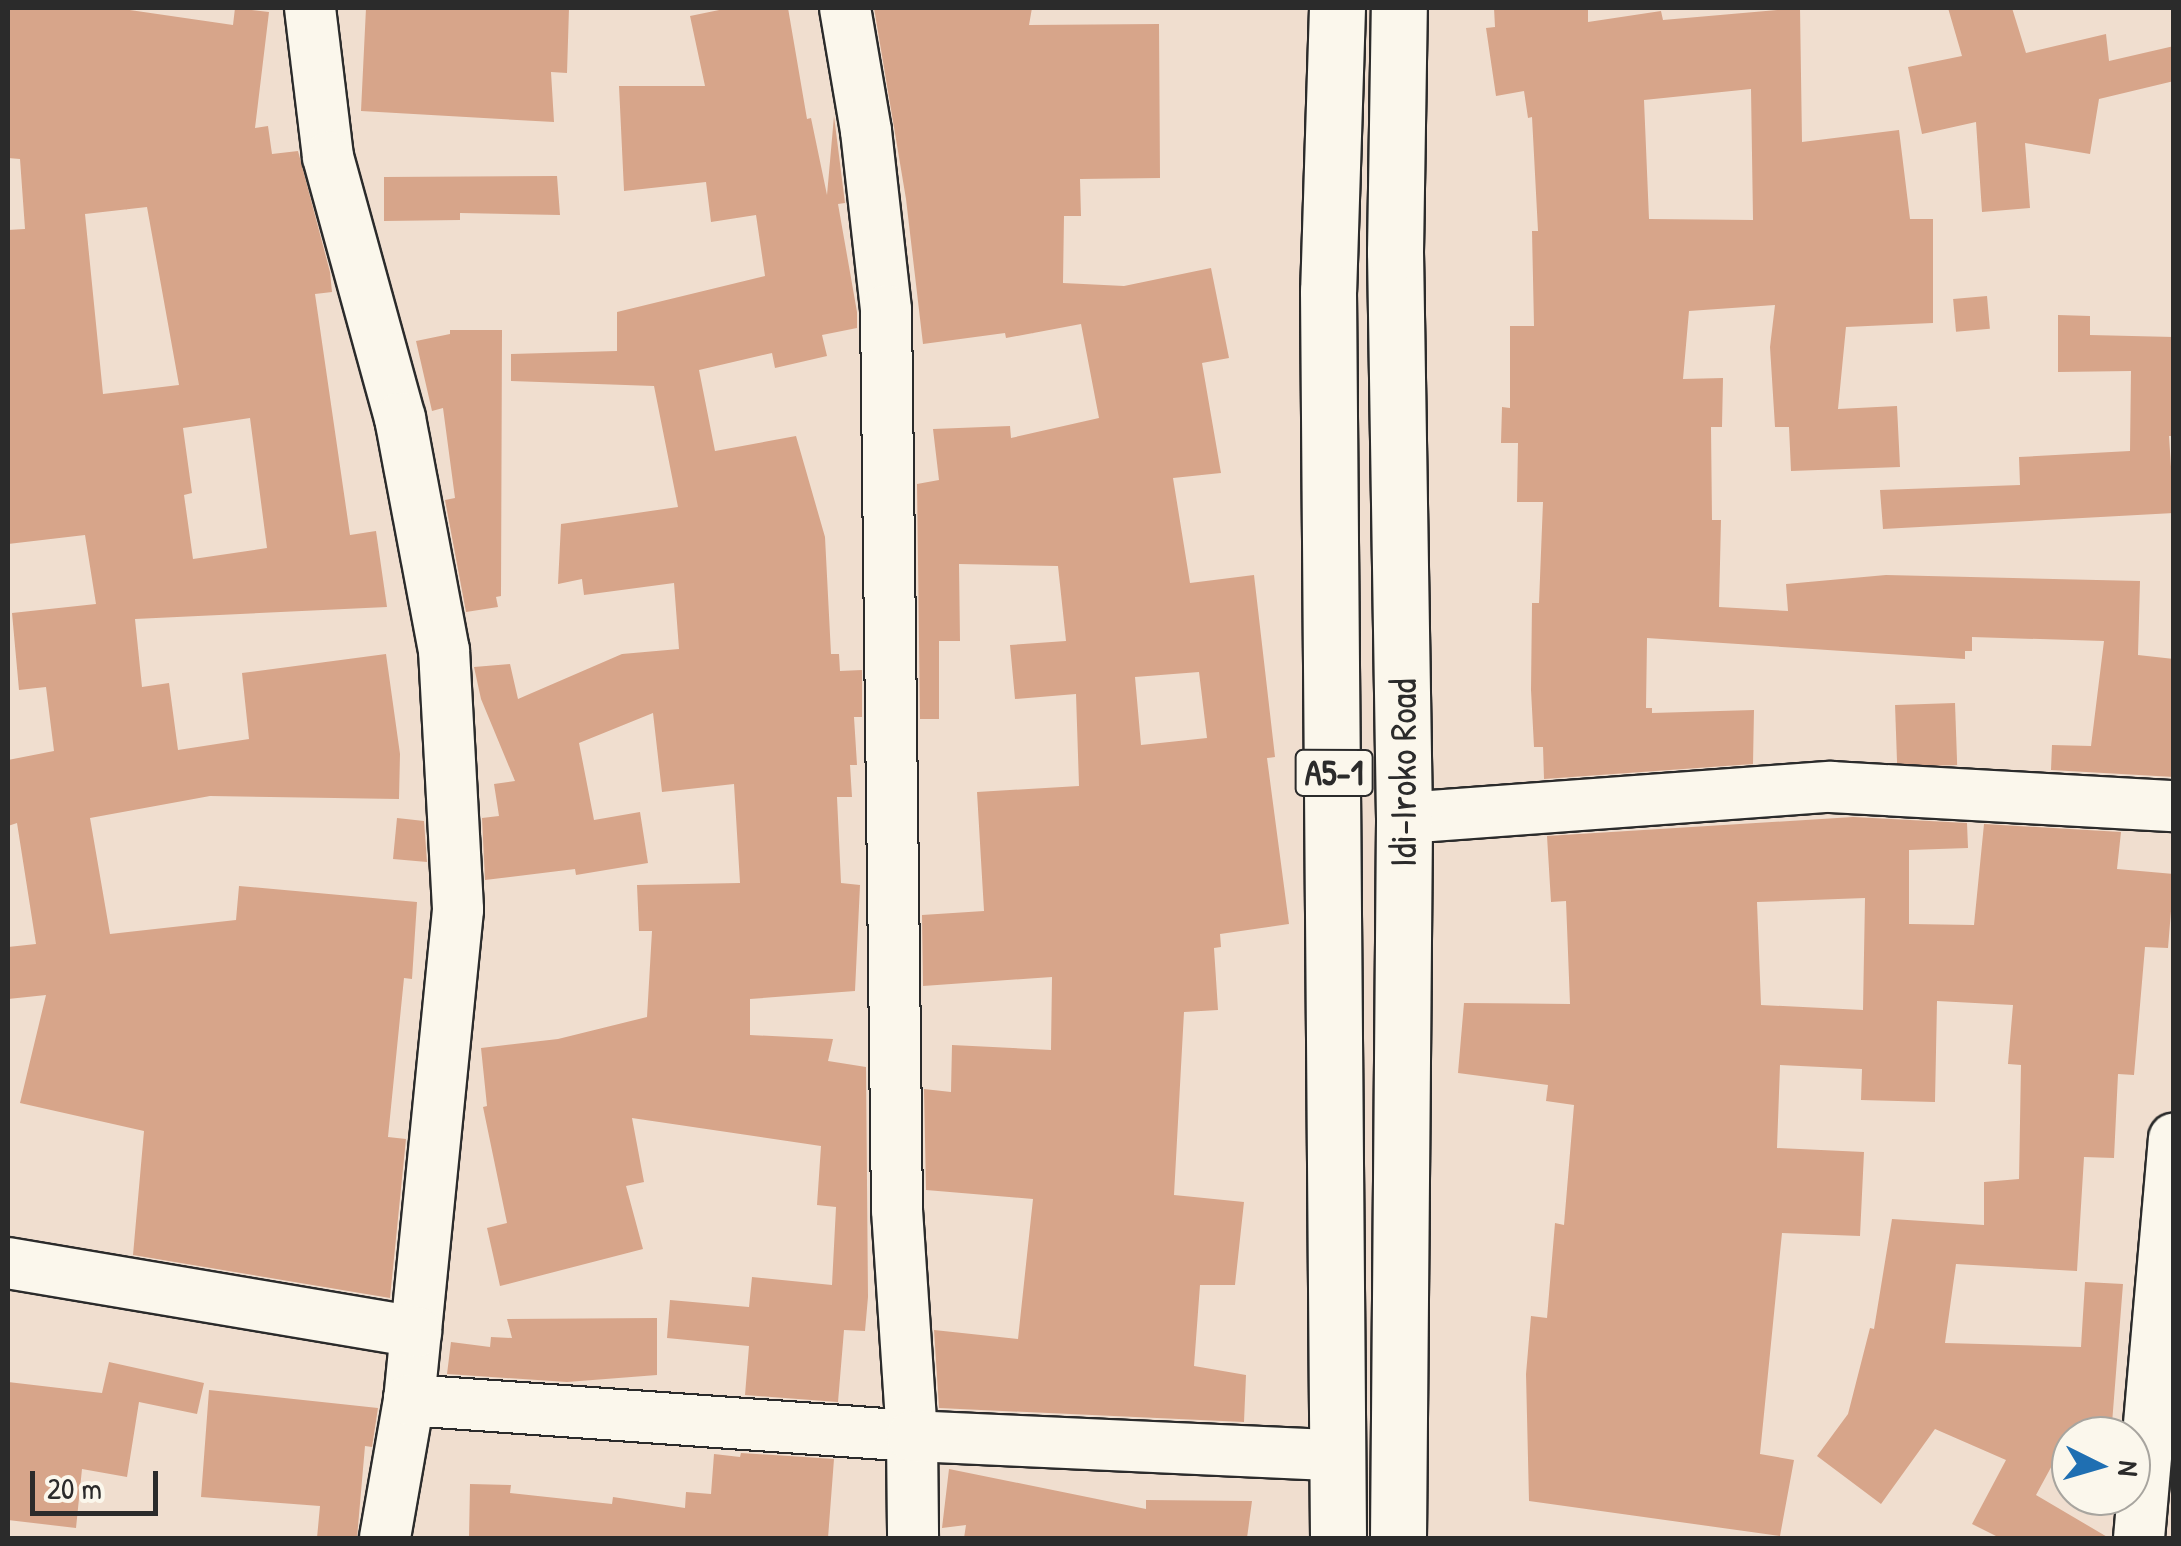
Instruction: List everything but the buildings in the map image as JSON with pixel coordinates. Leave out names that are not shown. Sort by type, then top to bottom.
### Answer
[{"type":"highway","name":"A5-1","points":[[1337,8],[1328,291],[1338,1538]]},
{"type":"highway","name":"Idi-Iroko Road","points":[[1398,1538],[1404,818],[1395,252],[1399,8]]},
{"type":"street","points":[[310,8],[328,157],[400,418],[444,650],[458,910],[409,1400],[385,1538]]},
{"type":"street","points":[[845,8],[866,132],[886,310],[897,1210],[912,1436],[913,1538]]},
{"type":"street","points":[[1404,818],[1831,787],[2174,806]]},
{"type":"street","points":[[2138,1538],[2174,1140]]},
{"type":"street","points":[[8,1263],[416,1332]]},
{"type":"street","points":[[409,1400],[912,1436],[1337,1455]]}]
